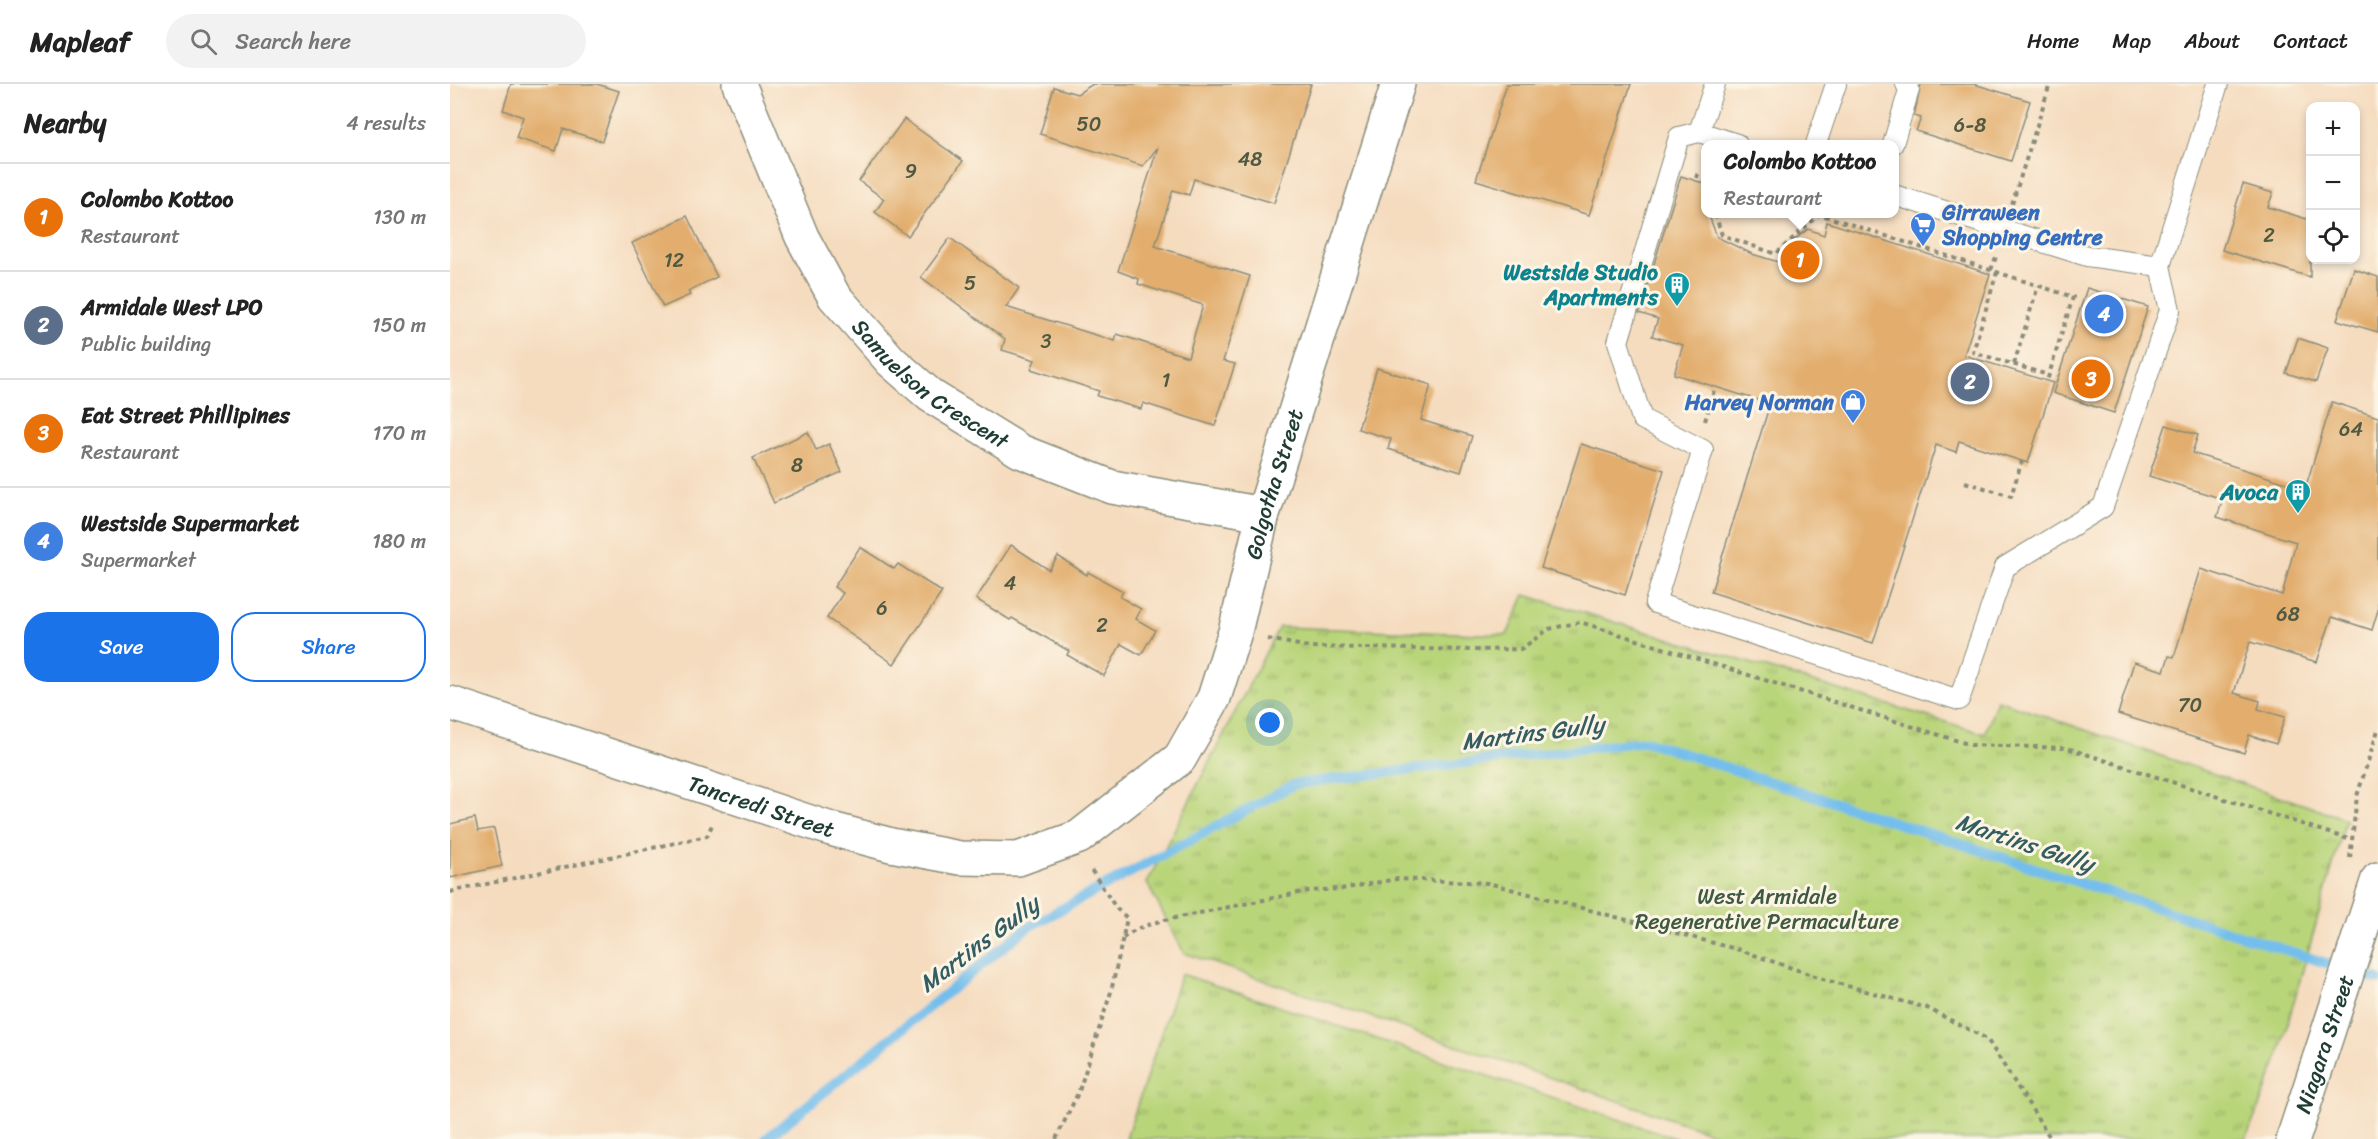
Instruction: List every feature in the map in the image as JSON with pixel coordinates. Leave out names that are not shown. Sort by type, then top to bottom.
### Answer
[{"type":"street","name":"Samuelson Crescent","points":[[739,84],[802,237],[834,296],[891,361],[932,396],[1020,451],[1112,487],[1263,514]]},
{"type":"street","name":"Golgotha Street","points":[[1079,837],[1180,758],[1214,699],[1235,632],[1263,514],[1398,84]]},
{"type":"street","name":"Tancredi Street","points":[[450,703],[831,829],[891,844],[960,858],[1018,859],[1079,837]]},
{"type":"street","name":"Niagara Street","points":[[2293,1139],[2373,893]]},
{"type":"lane","points":[[1699,132],[1715,84]]},
{"type":"lane","points":[[1817,140],[1836,84]]},
{"type":"lane","points":[[1894,140],[1909,90],[1906,84]]},
{"type":"lane","points":[[1724,140],[1699,132],[1678,137],[1618,342],[1642,419],[1703,450],[1655,603],[1959,700],[2005,567],[2103,507],[2170,310],[2160,266],[2218,84]]},
{"type":"lane","points":[[1899,197],[2087,256],[2160,266]]},
{"type":"path","points":[[2011,209],[2050,84]]},
{"type":"path","points":[[1717,218],[1722,235],[1776,254],[1815,218]]},
{"type":"path","points":[[1799,218],[1806,226]]},
{"type":"path","points":[[1832,218],[1992,268],[2073,297],[2047,381]]},
{"type":"path","points":[[1998,272],[1973,352],[2048,375]]},
{"type":"path","points":[[2014,364],[2038,286]]},
{"type":"path","points":[[1704,421],[1715,387]]},
{"type":"path","points":[[1965,482],[2011,496],[2022,461]]},
{"type":"path","points":[[1265,638],[1309,647],[1521,649],[1549,629],[1580,622],[1971,745],[2067,748],[2352,840]]},
{"type":"path","points":[[2349,863],[2357,796],[2378,730]]},
{"type":"path","points":[[450,892],[707,836],[715,819]]},
{"type":"path","points":[[1056,1139],[1079,1091],[1111,992],[1128,918],[1116,908],[1092,874]]},
{"type":"path","points":[[1123,938],[1136,929],[1160,921],[1308,891],[1341,889],[1397,879],[1488,883],[1740,950],[1826,980],[1927,1008],[1987,1039],[2050,1139]]},
{"type":"green space","name":"West Armidale Regenerative Permaculture","points":[[1525,595],[1985,734],[1997,700],[2346,819],[2276,1064],[2246,1139],[1730,1139],[1184,953],[1147,883],[1279,627],[1507,635]]},
{"type":"green space","points":[[1181,974],[1678,1139],[1126,1139]]},
{"type":"building","points":[[511,84],[597,84],[619,91],[602,141],[563,129],[556,151],[516,138],[523,117],[503,110]]},
{"type":"building","points":[[1093,84],[1311,84],[1274,203],[1194,179],[1189,195],[1173,190],[1155,246],[1250,276],[1223,361],[1235,364],[1215,426],[1143,403],[1141,409],[1097,396],[1099,391],[1031,369],[1035,360],[1002,350],[1005,339],[921,277],[950,238],[1019,288],[1006,307],[1115,341],[1117,334],[1188,357],[1203,305],[1138,284],[1139,279],[1118,271],[1158,147],[1143,166],[1040,134],[1054,87],[1077,94]]},
{"type":"building","points":[[1507,84],[1631,84],[1589,215],[1476,180]]},
{"type":"building","points":[[1921,84],[1974,84],[2030,101],[2011,161],[1916,131],[1921,118],[1914,116]]},
{"type":"building","points":[[904,119],[963,161],[908,236],[875,212],[884,199],[859,181]]},
{"type":"building","points":[[1681,176],[1701,182],[1701,218],[1710,218],[1717,237],[1752,254],[1785,264],[1792,242],[1808,229],[1824,235],[1827,222],[1990,274],[1964,355],[2053,383],[2028,463],[1959,441],[1956,452],[1936,445],[1873,643],[1711,592],[1770,404],[1674,374],[1683,345],[1652,336],[1658,319],[1639,313]]},
{"type":"building","points":[[2243,184],[2273,193],[2268,207],[2306,219],[2306,264],[2310,264],[2310,277],[2222,250]]},
{"type":"building","points":[[687,216],[717,277],[688,291],[690,295],[663,307],[632,243]]},
{"type":"building","points":[[2354,269],[2378,277],[2378,332],[2337,320]]},
{"type":"building","points":[[2087,288],[2148,307],[2114,413],[2053,393]]},
{"type":"building","points":[[2298,338],[2328,348],[2316,382],[2286,373]]},
{"type":"building","points":[[1377,368],[1431,385],[1421,420],[1472,436],[1461,472],[1388,449],[1391,439],[1358,429]]},
{"type":"building","points":[[2332,402],[2378,417],[2378,610],[2372,630],[2332,617],[2317,662],[2250,642],[2234,693],[2260,701],[2258,709],[2285,717],[2276,744],[2249,735],[2244,753],[2118,714],[2134,662],[2164,671],[2169,656],[2174,657],[2201,569],[2282,595],[2296,542],[2217,517],[2223,499],[2149,476],[2166,425],[2198,435],[2192,453],[2305,489]]},
{"type":"building","points":[[808,432],[816,450],[829,444],[842,472],[774,503],[753,458]]},
{"type":"building","points":[[1581,444],[1664,470],[1625,595],[1541,568]]},
{"type":"building","points":[[1011,545],[1049,570],[1058,556],[1087,575],[1088,572],[1123,591],[1120,597],[1141,609],[1136,619],[1155,630],[1141,655],[1121,644],[1104,676],[1067,655],[1069,651],[976,599]]},
{"type":"building","points":[[860,547],[894,569],[898,564],[942,592],[894,664],[827,618],[843,593],[834,587]]},
{"type":"building","points":[[475,818],[478,831],[494,828],[502,866],[450,878],[450,824]]},
{"type":"waterway","name":"Martins Gully","points":[[766,1139],[1028,927],[1295,784],[1645,741],[2378,980]]},
{"type":"place","name":"Girraween Shopping Centre","points":[[1923,248]]},
{"type":"place","name":"Colombo Kottoo","points":[[1800,260]]},
{"type":"place","name":"Westside Studio Apartments","points":[[1677,308]]},
{"type":"place","name":"Westside Supermarket","points":[[2104,314]]},
{"type":"place","name":"Eat Street Phillipines","points":[[2091,379]]},
{"type":"place","name":"Armidale West LPO","points":[[1970,382]]},
{"type":"place","name":"Harvey Norman","points":[[1853,425]]},
{"type":"place","name":"Avoca","points":[[2298,515]]}]
